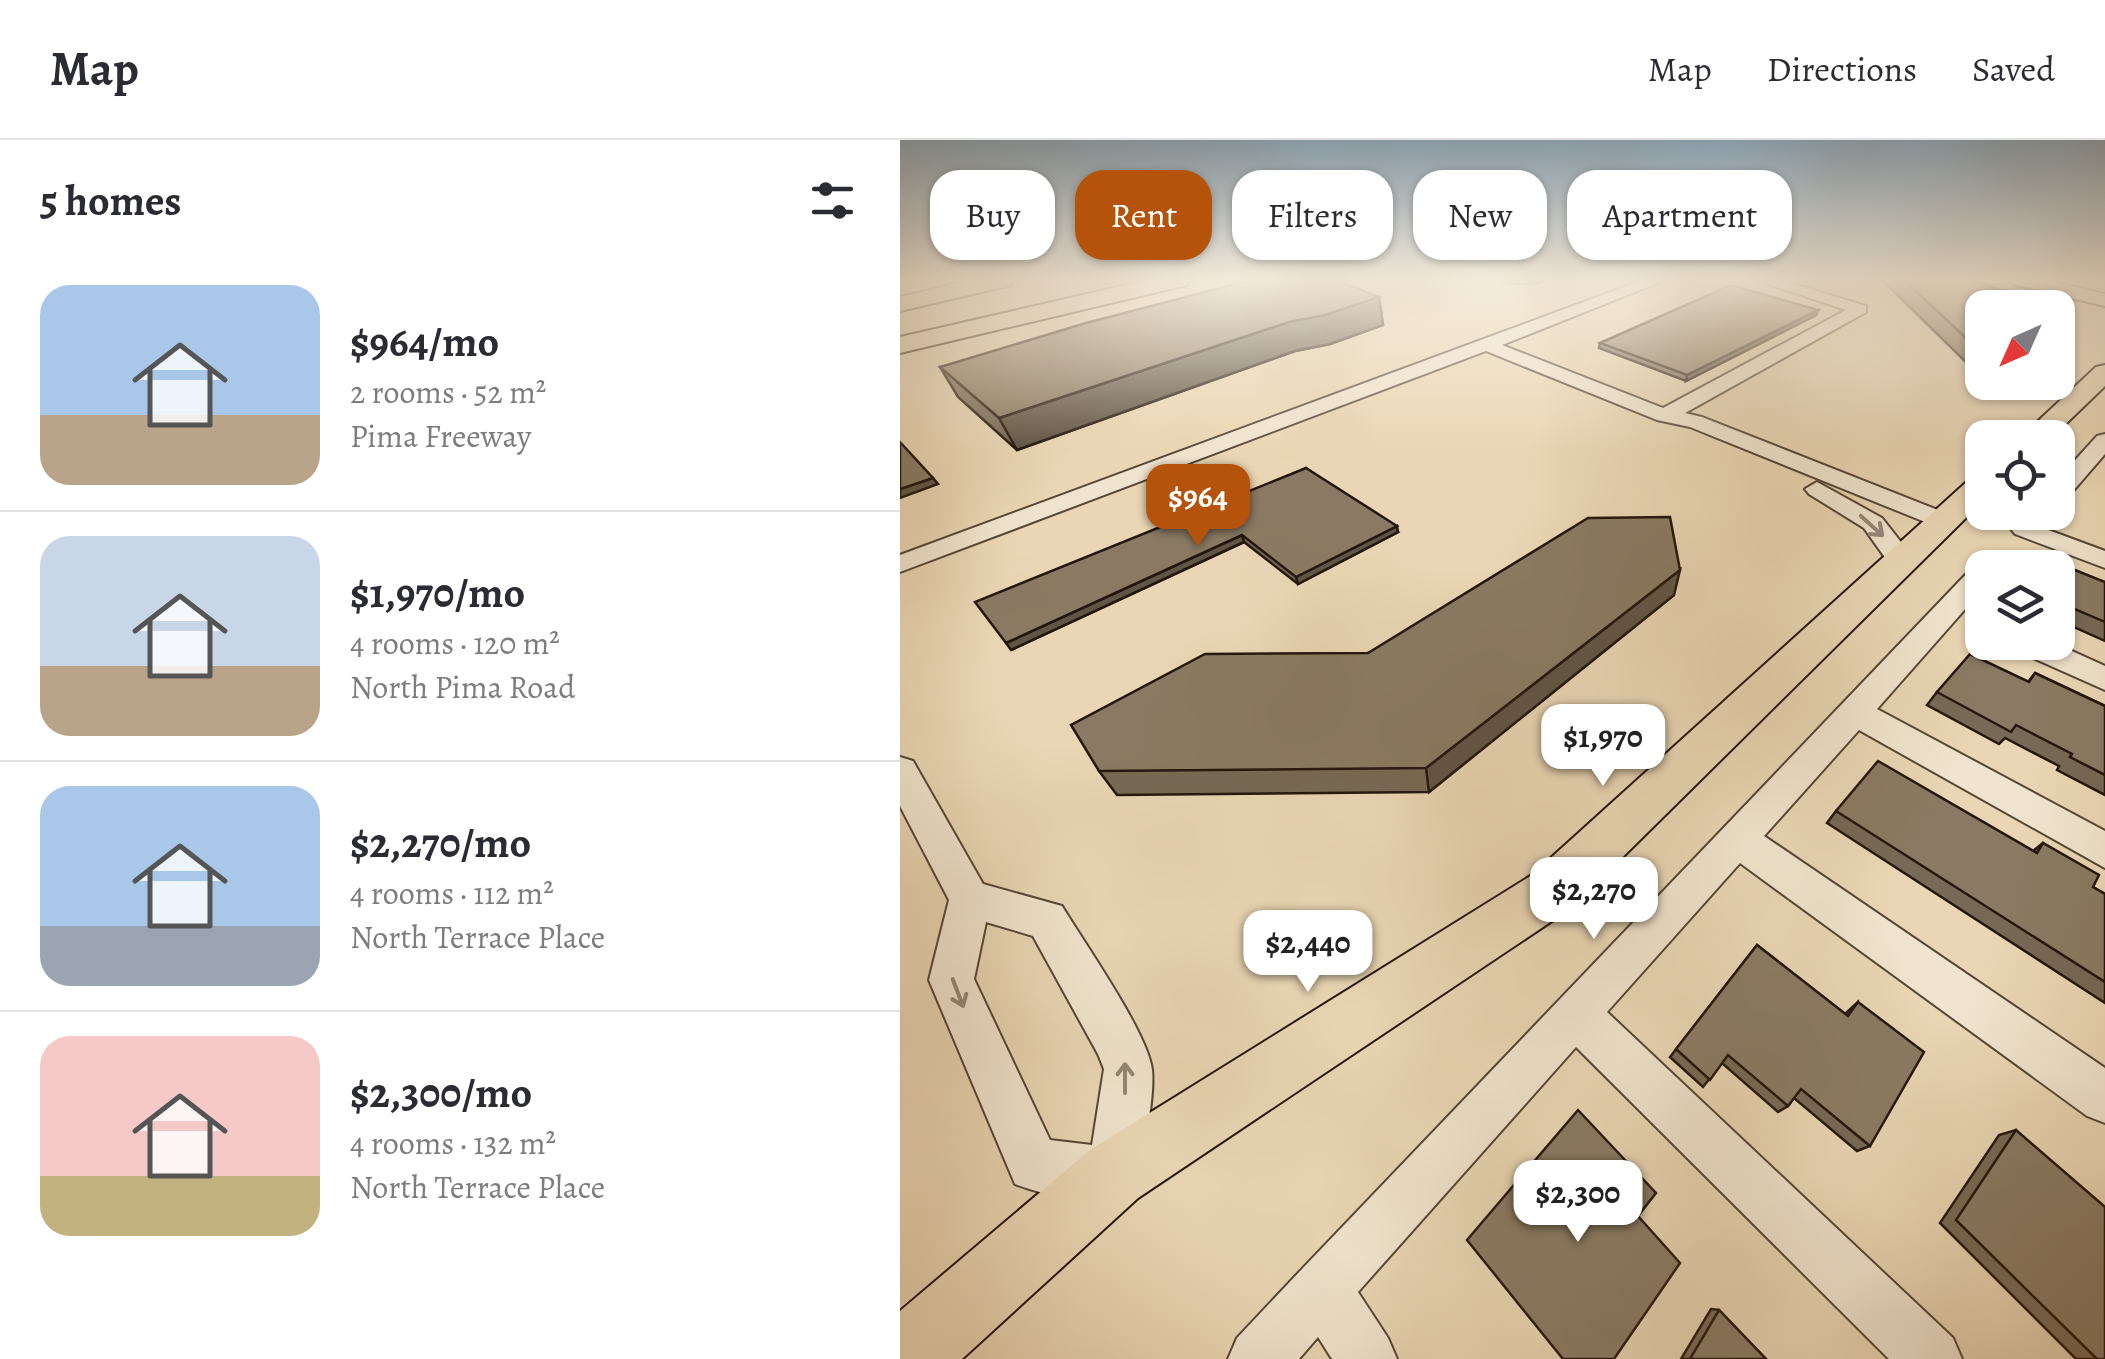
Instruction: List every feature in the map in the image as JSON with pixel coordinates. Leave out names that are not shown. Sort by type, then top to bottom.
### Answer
[{"type":"highway","points":[[900,345],[935,337]]},
{"type":"main road","points":[[2053,420],[2105,372]]},
{"type":"main road","points":[[904,1359],[1114,1174],[1551,892],[1965,501]]},
{"type":"street","points":[[900,564],[1513,337]]},
{"type":"street","points":[[1664,416],[1810,337]]},
{"type":"street","points":[[1490,346],[1664,416],[1695,421],[1922,540]]},
{"type":"street","points":[[1664,416],[1686,434],[1846,505],[1873,523],[1922,540]]},
{"type":"street","points":[[2075,474],[2105,441]]},
{"type":"street","points":[[2005,550],[2024,530]]},
{"type":"street","points":[[2049,530],[2105,560]]},
{"type":"street","points":[[1258,1359],[1853,711],[1965,611]]},
{"type":"street","points":[[2063,660],[2105,679]]},
{"type":"street","points":[[1853,711],[2105,851]]},
{"type":"street","points":[[900,771],[970,899],[951,980],[1034,1165],[1114,1174],[1128,1069],[1117,1041],[1046,920],[970,899]]},
{"type":"street","points":[[1738,839],[2105,1098]]},
{"type":"street","points":[[1577,1016],[1932,1359]]},
{"type":"street","points":[[1322,1289],[1367,1359]]},
{"type":"building","points":[[1040,337],[1244,337],[999,418],[940,367]]},
{"type":"building","points":[[1614,337],[1764,337],[1687,375],[1600,343]]},
{"type":"building","points":[[900,442],[933,478],[900,489]]},
{"type":"building","points":[[1306,468],[1397,526],[1296,577],[1242,535],[1006,643],[975,602]]},
{"type":"building","points":[[1670,517],[1680,570],[1426,768],[1099,771],[1071,725],[1205,654],[1368,653],[1588,518]]},
{"type":"building","points":[[2075,570],[2105,582],[2105,622],[2075,609]]},
{"type":"building","points":[[1965,660],[1983,660],[2029,682],[2035,673],[2105,706],[2105,775],[2016,725],[2011,732],[1937,692]]},
{"type":"building","points":[[1878,761],[2037,853],[2043,843],[2099,875],[2093,887],[2105,894],[2105,982],[1836,811]]},
{"type":"building","points":[[1757,945],[1848,1016],[1858,1002],[1924,1052],[1870,1146],[1801,1089],[1788,1106],[1728,1055],[1710,1080],[1676,1049]]},
{"type":"building","points":[[1578,1110],[1656,1193],[1638,1216],[1680,1263],[1614,1359],[1563,1359],[1467,1240]]},
{"type":"building","points":[[2016,1130],[2105,1207],[2105,1359],[2097,1359],[1956,1220]]},
{"type":"building","points":[[1719,1310],[1766,1359],[1690,1359]]}]
